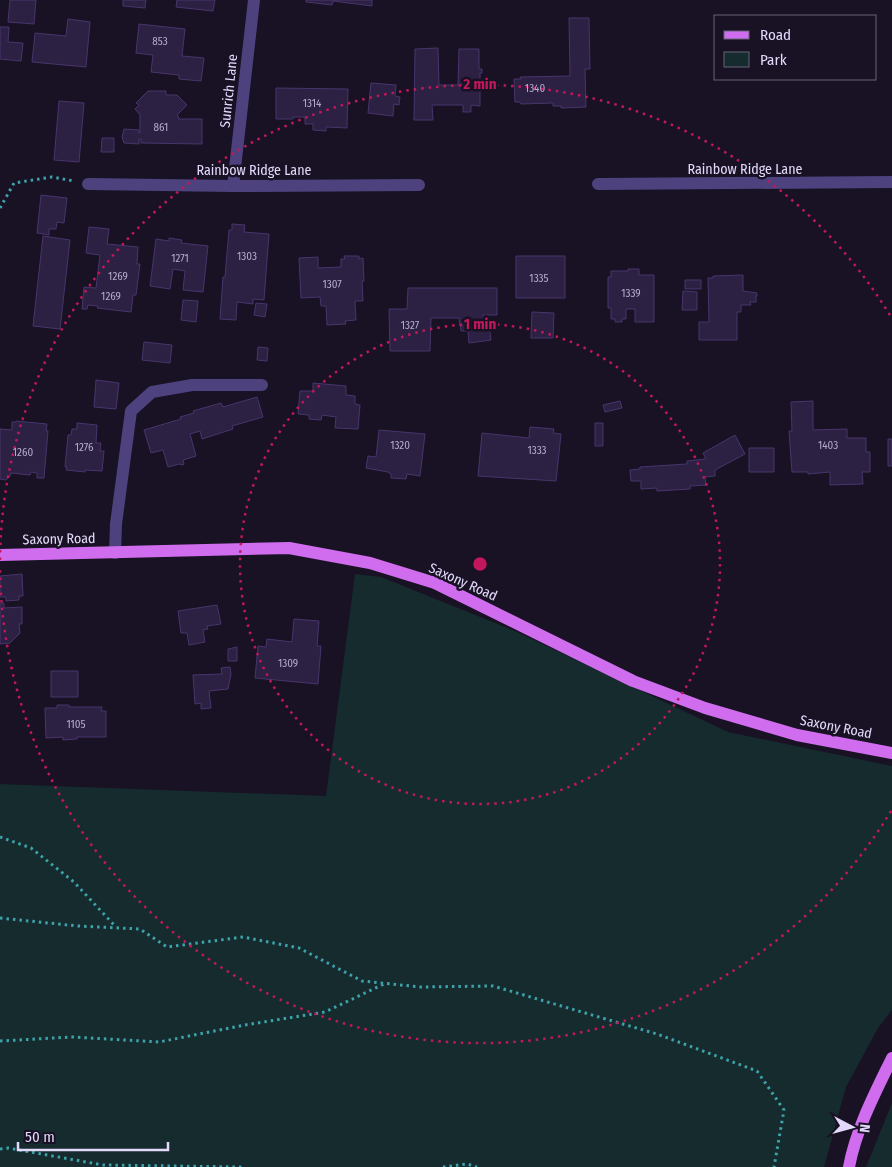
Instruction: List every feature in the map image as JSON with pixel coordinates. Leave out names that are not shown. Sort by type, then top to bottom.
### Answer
[{"type":"main road","name":"Saxony Road","points":[[0,555],[289,548],[370,563],[435,583],[633,681],[706,708],[797,735],[892,753]]},
{"type":"main road","points":[[849,1167],[862,1124],[892,1058]]},
{"type":"street","name":"Sunrich Lane","points":[[234,186],[254,0]]},
{"type":"street","name":"Rainbow Ridge Lane","points":[[598,184],[892,182]]},
{"type":"street","name":"Rainbow Ridge Lane","points":[[88,184],[234,186],[420,185]]},
{"type":"street","points":[[115,553],[116,524],[131,411],[152,392],[192,384],[262,385]]},
{"type":"path","points":[[0,208],[14,183],[52,177],[88,184]]},
{"type":"path","points":[[0,837],[31,848],[74,882],[116,928]]},
{"type":"path","points":[[0,918],[78,926],[140,929],[167,946],[243,936],[299,948],[362,981],[420,988],[493,986],[658,1034],[757,1071],[784,1110],[774,1167]]},
{"type":"path","points":[[0,1041],[72,1037],[159,1042],[325,1012],[385,984]]},
{"type":"path","points":[[0,1149],[8,1148],[103,1165],[243,1167]]},
{"type":"path","points":[[443,1167],[467,1164],[477,1167]]},
{"type":"green space","points":[[355,574],[381,577],[515,631],[728,732],[892,766],[892,1010],[878,1028],[846,1087],[824,1167],[0,1167],[0,784],[326,796]]},
{"type":"green space","points":[[892,1103],[892,1167],[866,1167]]},
{"type":"building","points":[[10,0],[36,0],[34,24],[8,22]]},
{"type":"building","points":[[123,0],[146,0],[145,8],[123,6]]},
{"type":"building","points":[[177,0],[215,0],[213,11],[176,7]]},
{"type":"building","points":[[306,0],[372,0],[372,6],[333,1],[332,5],[306,2]]},
{"type":"building","points":[[569,18],[589,18],[590,69],[585,69],[586,107],[561,108],[561,106],[553,106],[553,103],[521,104],[520,102],[515,102],[514,79],[521,79],[520,77],[570,76]]},
{"type":"building","points":[[68,19],[90,22],[86,67],[32,62],[35,33],[66,36]]},
{"type":"building","points":[[139,24],[185,29],[182,56],[204,58],[201,81],[179,79],[179,75],[151,72],[153,55],[136,53]]},
{"type":"building","points":[[0,27],[9,27],[8,42],[23,43],[21,61],[0,59]]},
{"type":"building","points":[[438,48],[439,85],[458,85],[459,49],[479,49],[479,69],[482,69],[482,73],[480,73],[480,106],[471,105],[471,112],[463,112],[463,105],[432,105],[433,120],[414,120],[415,49]]},
{"type":"building","points":[[371,83],[396,85],[395,96],[400,97],[399,105],[394,104],[393,116],[368,113]]},
{"type":"building","points":[[276,88],[348,89],[347,128],[326,127],[326,131],[313,130],[313,124],[305,124],[305,117],[276,119]]},
{"type":"building","points":[[148,91],[166,91],[166,95],[177,95],[187,105],[177,115],[178,119],[202,119],[202,144],[141,143],[141,139],[139,139],[139,144],[124,143],[122,137],[124,129],[139,130],[140,133],[140,115],[135,109],[139,105],[136,103]]},
{"type":"building","points":[[59,101],[84,103],[79,162],[54,160]]},
{"type":"building","points":[[102,138],[114,138],[114,152],[101,152]]},
{"type":"building","points":[[41,195],[67,198],[64,223],[57,222],[56,229],[49,229],[49,235],[37,233]]},
{"type":"building","points":[[232,224],[245,225],[244,232],[269,234],[264,300],[253,299],[253,304],[237,302],[236,320],[220,319],[223,277],[225,277],[229,230],[232,230]]},
{"type":"building","points":[[89,227],[109,229],[107,244],[138,247],[137,264],[140,264],[136,295],[133,295],[131,312],[97,308],[98,306],[88,305],[87,309],[82,309],[84,287],[96,288],[100,255],[86,253]]},
{"type":"building","points":[[43,236],[70,240],[60,329],[33,326]]},
{"type":"building","points":[[169,238],[182,240],[181,243],[208,246],[203,292],[183,290],[185,271],[173,269],[170,289],[150,286],[156,239],[169,241]]},
{"type":"building","points":[[344,256],[359,256],[359,259],[363,258],[363,301],[355,301],[356,320],[345,321],[346,324],[327,325],[326,306],[321,306],[320,297],[301,298],[299,258],[318,257],[318,268],[341,267],[341,259],[345,259]]},
{"type":"building","points":[[516,256],[565,256],[565,298],[516,298]]},
{"type":"building","points":[[628,269],[639,269],[639,275],[654,275],[654,322],[635,322],[635,309],[626,309],[626,319],[622,319],[622,322],[615,322],[615,319],[611,319],[611,308],[608,308],[608,277],[611,277],[611,271],[628,271]]},
{"type":"building","points":[[743,275],[743,291],[757,293],[757,296],[756,302],[750,302],[751,305],[741,305],[741,312],[737,312],[737,340],[699,340],[699,322],[709,322],[708,278],[713,278],[713,276]]},
{"type":"building","points":[[685,280],[701,280],[701,289],[685,289]]},
{"type":"building","points":[[408,288],[497,288],[497,315],[483,315],[483,318],[488,317],[491,340],[469,343],[468,331],[461,331],[459,318],[431,318],[430,351],[390,351],[389,309],[407,309]]},
{"type":"building","points":[[683,291],[697,292],[697,310],[682,310]]},
{"type":"building","points":[[183,300],[198,301],[196,322],[181,320]]},
{"type":"building","points":[[256,303],[267,304],[265,317],[254,315]]},
{"type":"building","points":[[532,312],[554,313],[553,338],[531,338]]},
{"type":"building","points":[[144,342],[172,345],[170,363],[142,360]]},
{"type":"building","points":[[258,347],[268,348],[267,361],[257,360]]},
{"type":"building","points":[[96,380],[119,383],[116,409],[94,407]]},
{"type":"building","points":[[313,383],[346,386],[346,395],[355,396],[355,404],[360,405],[358,429],[335,428],[336,417],[322,415],[321,420],[309,419],[309,415],[298,414],[300,391],[313,391]]},
{"type":"building","points":[[257,397],[263,417],[232,426],[233,429],[202,439],[200,431],[190,434],[196,456],[183,460],[183,465],[179,464],[168,467],[163,450],[151,453],[144,430],[181,419],[180,417],[194,413],[193,411],[221,403],[223,407]]},
{"type":"building","points":[[620,401],[622,408],[605,412],[603,405]]},
{"type":"building","points":[[813,401],[813,430],[847,429],[847,438],[866,438],[866,452],[870,452],[870,472],[862,472],[863,484],[830,485],[830,472],[808,474],[808,472],[792,472],[789,431],[792,431],[791,402]]},
{"type":"building","points":[[12,422],[47,424],[44,478],[37,478],[37,473],[31,472],[30,475],[11,473],[6,480],[0,479],[0,429],[12,430]]},
{"type":"building","points":[[77,423],[97,425],[96,443],[101,443],[100,451],[104,451],[102,471],[66,470],[68,435],[71,435],[72,429],[77,429]]},
{"type":"building","points":[[595,423],[603,423],[603,446],[595,446]]},
{"type":"building","points":[[530,427],[554,429],[553,433],[561,434],[556,481],[478,476],[482,433],[529,438]]},
{"type":"building","points":[[379,430],[425,434],[420,476],[407,474],[406,479],[391,478],[391,474],[388,472],[366,468],[368,456],[376,457]]},
{"type":"building","points":[[735,435],[745,454],[715,470],[715,476],[705,477],[706,485],[690,486],[690,489],[657,491],[657,488],[641,489],[641,481],[631,481],[630,470],[640,469],[640,467],[687,464],[687,461],[706,459],[703,453]]},
{"type":"building","points":[[888,439],[892,439],[892,466],[888,466]]},
{"type":"building","points":[[749,448],[774,448],[774,472],[749,472]]},
{"type":"building","points":[[22,574],[23,596],[19,596],[19,600],[6,601],[6,597],[0,597],[0,576]]},
{"type":"building","points":[[4,603],[4,608],[22,607],[22,624],[19,624],[20,633],[10,643],[0,644],[0,604]]},
{"type":"building","points":[[217,605],[221,624],[207,626],[208,629],[203,630],[205,642],[189,645],[187,633],[181,633],[178,611]]},
{"type":"building","points":[[294,619],[319,621],[317,646],[321,646],[318,684],[255,678],[258,646],[266,647],[267,639],[292,642]]},
{"type":"building","points":[[237,647],[237,661],[228,661],[228,649]]},
{"type":"building","points":[[230,667],[231,674],[228,689],[209,691],[211,708],[201,709],[201,703],[195,704],[193,675],[222,674],[221,668]]},
{"type":"building","points":[[51,671],[78,671],[78,697],[51,697]]},
{"type":"building","points":[[57,705],[102,707],[101,711],[106,711],[106,737],[77,737],[77,739],[63,740],[63,737],[46,738],[45,708],[57,708]]}]
